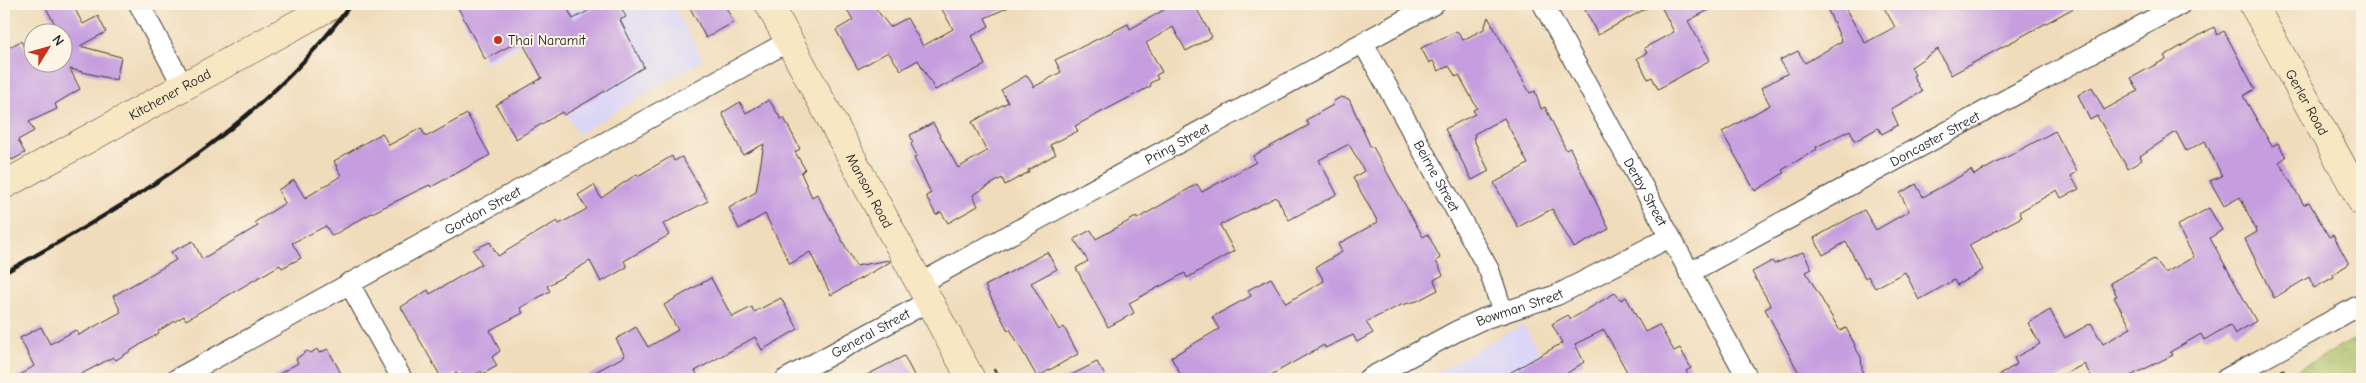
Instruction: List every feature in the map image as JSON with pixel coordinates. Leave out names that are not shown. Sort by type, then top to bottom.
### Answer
[{"type":"street","points":[[139,4],[182,86]]},
{"type":"street","name":"Kitchener Road","points":[[4,185],[334,4]]},
{"type":"street","name":"Manson Road","points":[[769,4],[971,379]]},
{"type":"street","name":"Pring Street","points":[[924,293],[1434,4]]},
{"type":"street","name":"Derby Street","points":[[1543,4],[1748,379]]},
{"type":"street","name":"Doncaster Street","points":[[1689,273],[2181,4]]},
{"type":"street","name":"Gerler Road","points":[[2253,4],[2362,202]]},
{"type":"street","name":"Gordon Street","points":[[177,379],[789,41]]},
{"type":"street","name":"Beirne Street","points":[[1364,42],[1489,270],[1503,313]]},
{"type":"street","name":"Bowman Street","points":[[1368,379],[1457,331],[1557,295],[1670,237]]},
{"type":"street","points":[[349,283],[402,379]]},
{"type":"street","name":"General Street","points":[[786,379],[924,293]]},
{"type":"street","points":[[2226,379],[2362,304]]},
{"type":"shaded area","points":[[454,4],[673,4],[703,60],[578,134],[526,41],[487,64]]},
{"type":"shaded area","points":[[1523,324],[1554,379],[1425,379]]},
{"type":"green space","points":[[2362,335],[2362,379],[2281,379]]},
{"type":"building","points":[[44,4],[72,4],[83,24],[98,16],[106,32],[80,46],[121,57],[116,80],[72,69],[72,22],[54,22]]},
{"type":"building","points":[[456,4],[565,4],[573,19],[601,4],[619,4],[626,17],[620,20],[644,67],[564,115],[562,112],[516,139],[496,105],[542,78],[521,40],[485,59]]},
{"type":"building","points":[[688,4],[724,4],[734,22],[706,38]]},
{"type":"building","points":[[844,4],[872,4],[890,27],[907,18],[923,46],[953,29],[939,4],[1015,4],[985,18],[989,26],[972,36],[985,65],[935,90],[918,60],[901,70],[888,52],[858,69],[836,30],[853,20]]},
{"type":"building","points":[[1160,4],[1194,4],[1212,37],[1186,51],[1173,27],[1146,43],[1162,72],[1156,75],[1158,79],[1150,83],[1151,86],[1075,126],[1078,131],[1050,145],[1056,154],[1028,170],[1029,172],[1005,185],[1002,178],[973,195],[978,206],[948,223],[941,212],[936,215],[926,196],[931,193],[914,158],[917,156],[911,144],[913,142],[910,135],[933,123],[958,168],[987,151],[972,122],[1008,102],[1001,90],[1027,75],[1034,87],[1061,72],[1055,60],[1128,24],[1130,29],[1164,10]]},
{"type":"building","points":[[1582,4],[1654,4],[1598,35]]},
{"type":"building","points":[[1660,4],[1720,4],[1688,21],[1710,60],[1658,89],[1652,77],[1648,79],[1637,58],[1647,53],[1644,48],[1674,32]]},
{"type":"building","points":[[1825,4],[1843,4],[1865,43],[1895,27],[1882,4],[2081,4],[1951,75],[1938,49],[1911,67],[1915,75],[1913,76],[1922,92],[1891,109],[1898,125],[1882,134],[1878,128],[1855,141],[1850,130],[1816,147],[1817,149],[1782,170],[1784,173],[1755,191],[1722,132],[1770,105],[1761,88],[1788,73],[1780,60],[1798,51],[1805,63],[1842,41]]},
{"type":"building","points":[[1488,17],[1530,93],[1535,91],[1541,109],[1545,107],[1566,150],[1570,148],[1609,229],[1574,248],[1552,209],[1518,227],[1494,183],[1528,164],[1504,118],[1474,134],[1475,137],[1473,138],[1489,171],[1472,180],[1445,129],[1475,114],[1473,110],[1477,108],[1459,75],[1456,77],[1449,66],[1438,71],[1433,61],[1429,63],[1421,48],[1457,31],[1463,40],[1484,29]]},
{"type":"building","points":[[2214,27],[2217,35],[2224,31],[2255,89],[2243,96],[2272,146],[2278,143],[2286,157],[2279,162],[2304,205],[2309,202],[2329,237],[2333,235],[2349,264],[2333,274],[2334,277],[2314,288],[2309,277],[2274,298],[2245,239],[2257,232],[2240,197],[2224,206],[2210,181],[2222,176],[2205,141],[2186,151],[2176,132],[2140,156],[2142,160],[2128,169],[2097,116],[2090,120],[2078,95],[2092,87],[2104,110],[2138,91],[2131,78],[2166,59],[2164,56]]},
{"type":"building","points":[[21,41],[22,72],[72,72],[80,89],[55,104],[57,109],[29,122],[34,131],[18,140],[25,153],[12,160],[4,147],[4,50]]},
{"type":"building","points":[[1341,97],[1349,99],[1371,148],[1373,147],[1423,237],[1428,234],[1440,258],[1436,261],[1443,275],[1434,280],[1438,290],[1417,301],[1401,305],[1366,322],[1373,333],[1357,342],[1353,335],[1325,348],[1324,345],[1264,379],[1183,379],[1171,357],[1219,329],[1212,317],[1251,296],[1248,290],[1271,278],[1286,303],[1324,281],[1316,267],[1342,252],[1338,244],[1378,222],[1353,178],[1364,171],[1349,144],[1319,160],[1337,194],[1289,220],[1276,197],[1220,225],[1234,251],[1187,278],[1185,273],[1129,303],[1134,313],[1108,327],[1076,268],[1088,261],[1074,239],[1091,230],[1096,239],[1136,217],[1137,219],[1197,184],[1202,192],[1256,162],[1253,156],[1309,125],[1306,120],[1333,105],[1334,101]]},
{"type":"building","points":[[769,100],[781,119],[784,118],[800,149],[795,152],[805,169],[801,173],[812,197],[817,194],[856,266],[889,260],[890,262],[831,295],[810,252],[790,264],[765,214],[739,229],[729,208],[756,192],[764,144],[743,155],[722,113],[740,102],[746,113]]},
{"type":"building","points":[[467,114],[490,155],[431,187],[430,185],[425,187],[370,214],[332,236],[326,226],[292,243],[301,258],[282,268],[280,265],[186,320],[184,316],[158,331],[159,333],[116,360],[113,357],[74,378],[72,373],[61,379],[14,379],[34,366],[20,338],[41,327],[50,344],[76,330],[79,335],[121,312],[113,296],[176,260],[171,252],[193,241],[202,259],[258,226],[255,222],[285,203],[278,190],[294,180],[305,198],[341,176],[334,161],[382,133],[389,145],[421,128],[426,137]]},
{"type":"building","points":[[2055,131],[2077,172],[2071,176],[2079,189],[2061,198],[2057,190],[2019,212],[2022,217],[1969,245],[1983,270],[1957,285],[1954,280],[1919,300],[1905,272],[1875,288],[1868,276],[1865,278],[1846,242],[1823,255],[1814,238],[1864,210],[1876,230],[1909,211],[1900,193],[1916,184],[1923,197],[1971,170],[1974,175]]},
{"type":"building","points":[[672,156],[674,161],[682,157],[708,201],[663,224],[669,235],[624,261],[627,267],[601,282],[590,261],[547,286],[550,291],[520,308],[523,313],[490,330],[500,351],[492,357],[497,366],[483,374],[481,371],[466,379],[463,374],[458,377],[456,373],[447,379],[442,379],[401,307],[428,290],[430,294],[482,264],[473,250],[490,242],[498,256],[557,221],[559,224],[587,209],[578,195],[594,185],[601,198],[637,174],[638,176]]},
{"type":"building","points":[[2209,208],[2222,230],[2210,238],[2256,321],[2235,334],[2230,325],[2204,340],[2201,334],[2170,352],[2173,355],[2124,379],[2093,379],[2084,364],[2056,379],[1993,379],[2017,364],[2014,358],[2040,344],[2028,323],[2050,310],[2065,338],[2091,323],[2103,344],[2131,328],[2114,297],[2117,296],[2110,283],[2154,259],[2165,273],[2194,257],[2177,226]]},
{"type":"building","points":[[1047,252],[1057,269],[1031,283],[1059,330],[1064,327],[1078,354],[1037,377],[1010,329],[1008,331],[985,286]]},
{"type":"building","points":[[1803,252],[1812,269],[1806,272],[1840,331],[1846,328],[1861,357],[1863,379],[1808,379],[1806,374],[1801,377],[1765,309],[1771,306],[1752,272],[1772,261],[1774,264]]},
{"type":"building","points":[[711,278],[732,317],[752,307],[754,312],[781,298],[798,329],[762,350],[755,337],[695,371],[700,379],[582,379],[625,356],[616,339],[636,327],[648,347],[678,330],[664,305]]},
{"type":"building","points":[[1615,293],[1621,300],[1626,297],[1645,332],[1659,325],[1674,351],[1680,348],[1691,368],[1686,371],[1690,379],[1631,379],[1604,330],[1575,344],[1584,362],[1566,374],[1569,379],[1499,379],[1562,343],[1552,324],[1568,315],[1571,319]]},
{"type":"building","points":[[317,349],[319,353],[328,349],[344,379],[270,379],[298,363],[296,359],[307,351],[311,353]]},
{"type":"building","points":[[904,356],[916,379],[859,379]]},
{"type":"building","points":[[1097,362],[1107,379],[1063,379]]},
{"type":"railway","points":[[4,273],[147,189],[237,124],[278,87],[316,47],[351,4]]},
{"type":"place","name":"Thai Naramit","points":[[498,40]]}]
